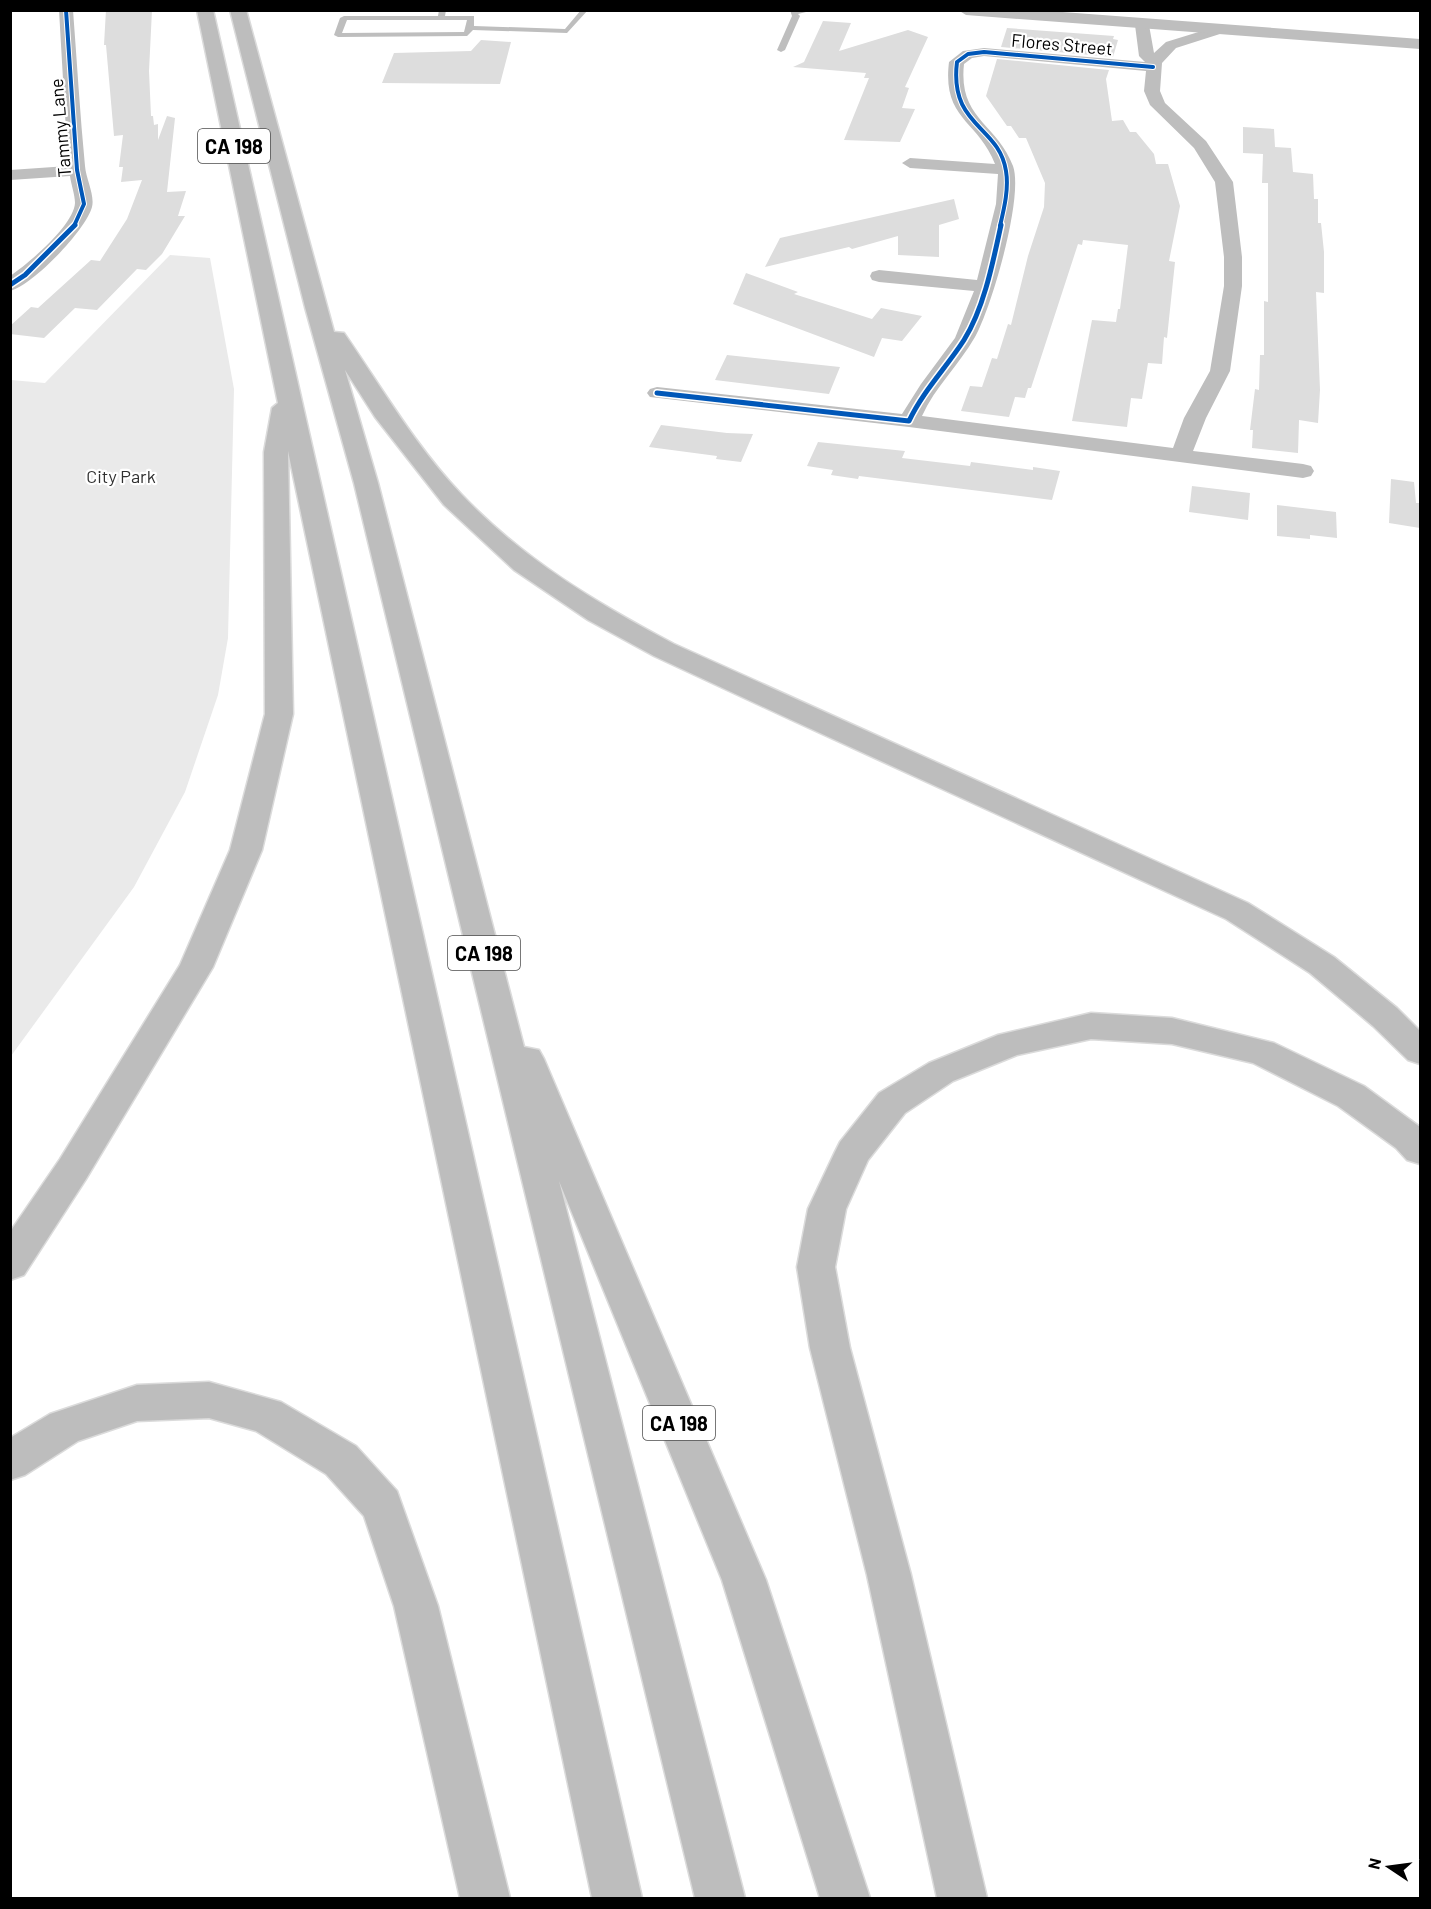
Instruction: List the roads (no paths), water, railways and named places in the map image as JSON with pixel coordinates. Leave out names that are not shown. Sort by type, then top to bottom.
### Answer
[{"type":"highway","name":"CA 198","points":[[205,10],[617,1899]]},
{"type":"highway","name":"CA 198","points":[[238,10],[316,306],[366,483],[720,1899]]},
{"type":"highway","points":[[316,306],[383,412],[446,492],[523,565],[597,614],[664,650],[1237,911],[1322,965],[1385,1017],[1420,1051]]},
{"type":"highway","points":[[10,1264],[73,1169],[196,967],[246,850],[279,714],[276,452],[287,392]]},
{"type":"highway","name":"CA 198","points":[[485,957],[744,1580],[844,1899]]},
{"type":"highway","points":[[962,1899],[889,1575],[830,1348],[816,1267],[827,1209],[853,1152],[892,1103],[941,1072],[1011,1044],[1091,1026],[1172,1031],[1262,1052],[1351,1096],[1409,1138],[1420,1150]]},
{"type":"highway","points":[[10,1461],[65,1427],[137,1403],[209,1400],[266,1415],[341,1460],[382,1505],[416,1606],[485,1899]]},
{"type":"street","name":"Tammy Lane","points":[[10,285],[51,252],[79,219],[84,204],[77,170],[66,10]]},
{"type":"street","points":[[966,10],[1142,25],[1420,44]]},
{"type":"street","points":[[1142,25],[1147,56],[1154,64]]},
{"type":"street","points":[[1181,454],[1195,418],[1220,371],[1233,286],[1233,257],[1224,182],[1200,145],[1158,105],[1152,91],[1154,64],[1172,45],[1218,30]]},
{"type":"street","name":"Flores Street","points":[[1006,170],[992,146],[968,118],[959,101],[956,66],[960,58],[968,54],[1003,54],[1154,64]]},
{"type":"street","points":[[909,421],[918,399],[966,338],[978,313],[986,287],[1006,193],[1006,170],[910,163]]},
{"type":"street","points":[[10,175],[77,170]]},
{"type":"street","points":[[879,276],[986,287]]},
{"type":"street","points":[[657,393],[909,421],[1303,471]]},
{"type":"lane","points":[[470,28],[567,31],[585,10]]},
{"type":"lane","points":[[781,50],[796,16],[794,11],[811,10]]},
{"type":"lane","points":[[442,14],[471,18],[470,28],[467,34],[338,35],[344,18],[442,14]]},
{"type":"park label","name":"City Park","points":[[121,476]]}]
